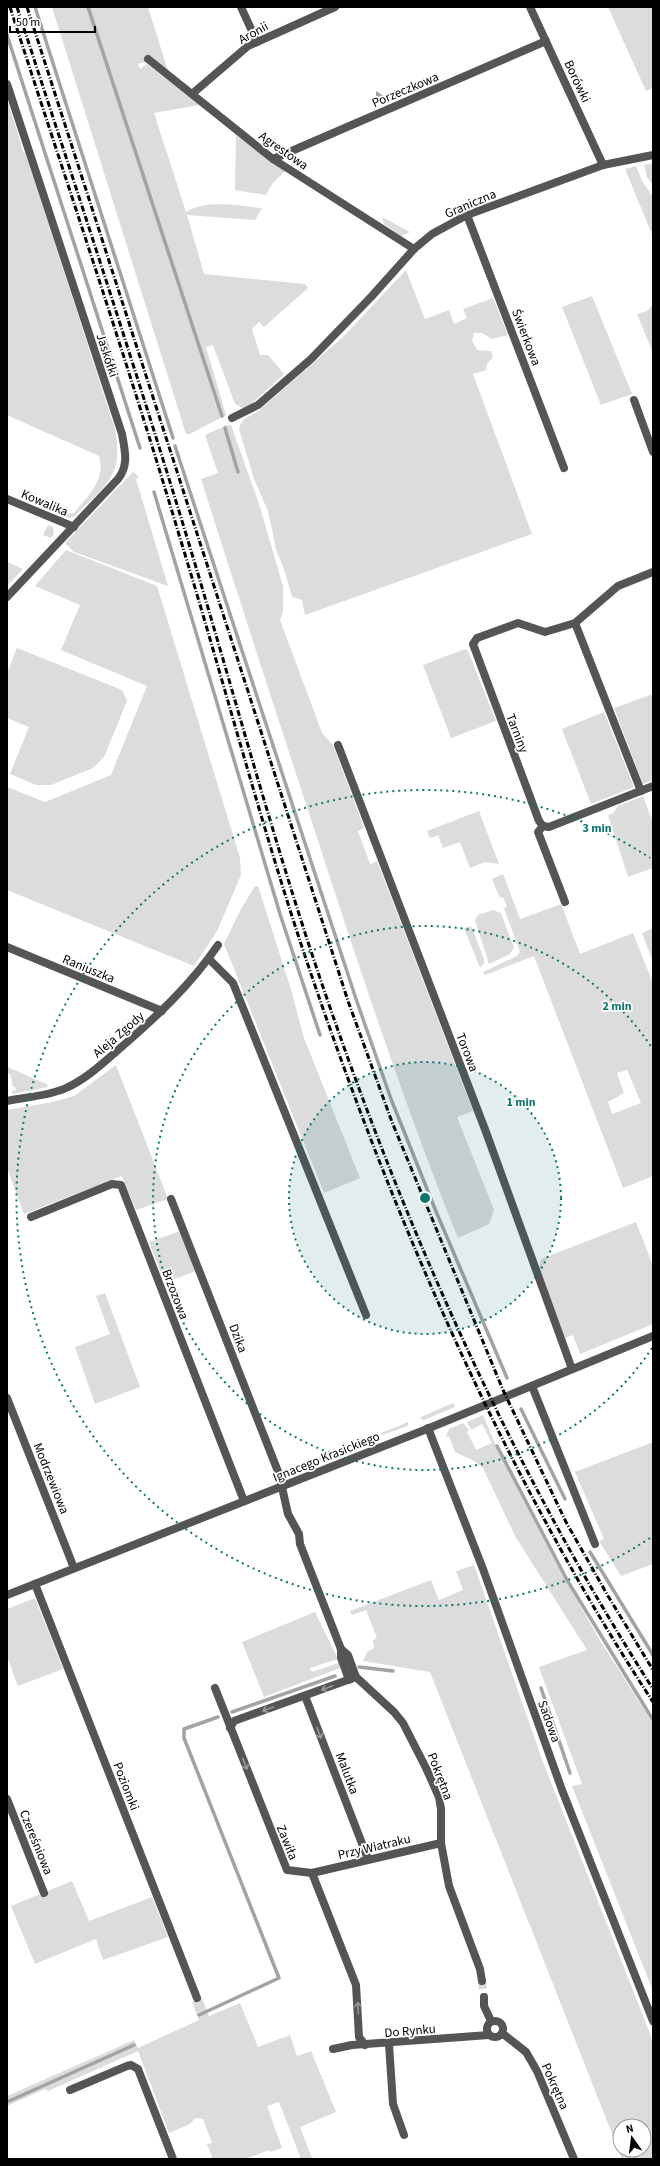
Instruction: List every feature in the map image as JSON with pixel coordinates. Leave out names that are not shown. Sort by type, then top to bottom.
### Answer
[{"type":"street","points":[[241,7],[257,42]]},
{"type":"street","name":"Borówki","points":[[530,7],[603,165]]},
{"type":"street","name":"Aronii","points":[[192,94],[248,46],[331,8]]},
{"type":"street","name":"Porzeczkowa","points":[[273,159],[546,41]]},
{"type":"street","name":"Agrestowa","points":[[148,59],[273,159],[414,249]]},
{"type":"street","name":"Jaskółki","points":[[7,84],[122,434],[126,458],[122,473],[74,527],[7,597]]},
{"type":"street","name":"Graniczna","points":[[232,418],[258,405],[335,336],[414,249],[432,234],[468,215],[603,165],[653,155]]},
{"type":"street","name":"Świerkowa","points":[[468,215],[564,468]]},
{"type":"street","points":[[634,400],[653,452]]},
{"type":"street","name":"Kowalika","points":[[7,499],[74,527]]},
{"type":"street","points":[[641,791],[575,623],[618,586],[653,572]]},
{"type":"street","name":"Tarniny","points":[[565,902],[538,832],[543,826],[539,821],[473,644],[477,638],[518,623],[545,632],[575,623]]},
{"type":"street","name":"Torowa","points":[[338,745],[486,1132],[572,1369]]},
{"type":"street","points":[[543,826],[549,827],[653,786]]},
{"type":"street","name":"Aleja Zgody","points":[[7,1101],[51,1092],[74,1084],[114,1054],[162,1011],[186,987],[209,959],[218,945]]},
{"type":"street","name":"Raniuszka","points":[[7,947],[162,1011]]},
{"type":"street","points":[[209,959],[233,983],[366,1315]]},
{"type":"street","name":"Brzozowa","points":[[31,1217],[112,1184],[120,1184],[122,1186],[244,1502]]},
{"type":"street","name":"Dzika","points":[[171,1199],[276,1467],[288,1514],[299,1534],[300,1544],[341,1649],[341,1658],[353,1678]]},
{"type":"street","name":"Ignacego Krasickiego","points":[[7,1595],[282,1487],[653,1336]]},
{"type":"street","points":[[532,1386],[594,1544]]},
{"type":"street","name":"Modrzewiowa","points":[[7,1398],[74,1568]]},
{"type":"street","name":"Sadowa","points":[[428,1428],[483,1569],[562,1790],[653,2021]]},
{"type":"street","name":"Poziomki","points":[[35,1584],[197,1998]]},
{"type":"street","points":[[230,1728],[234,1721],[353,1678]]},
{"type":"street","name":"Pokrętna","points":[[353,1678],[394,1712],[412,1738],[439,1797],[441,1809],[441,1843],[454,1902],[480,1969],[482,1981]]},
{"type":"street","points":[[215,1688],[230,1728]]},
{"type":"street","name":"Malutka","points":[[305,1696],[368,1859]]},
{"type":"street","name":"Zawiła","points":[[230,1728],[285,1867],[291,1871],[312,1873],[356,1985],[359,2037],[361,2042],[365,2045]]},
{"type":"street","name":"Czereśniowa","points":[[7,1799],[44,1893]]},
{"type":"street","name":"Przy Wiatraku","points":[[312,1873],[441,1843]]},
{"type":"street","name":"Pokrętna","points":[[484,1997],[484,2006],[491,2021]]},
{"type":"street","name":"Pokrętna","points":[[491,2021],[499,2021],[502,2024],[502,2032],[526,2052],[538,2070],[574,2159]]},
{"type":"street","name":"Pokrętna","points":[[489,2035],[487,2026],[491,2021]]},
{"type":"street","points":[[489,2035],[495,2037],[502,2032]]},
{"type":"street","name":"Do Rynku","points":[[333,2049],[489,2035]]},
{"type":"street","points":[[389,2044],[393,2104],[404,2135]]},
{"type":"street","points":[[70,2090],[123,2067],[134,2066],[138,2069],[174,2159]]},
{"type":"shaded area","points":[[52,7],[148,7],[168,71],[146,62],[138,64],[140,69],[147,64],[200,105],[154,113],[186,212],[194,208],[213,204],[262,208],[255,220],[187,215],[204,274],[305,284],[308,288],[264,327],[259,322],[252,329],[260,355],[268,355],[284,374],[248,407],[242,408],[235,404],[213,345],[206,347],[226,415],[190,434],[186,434]]},
{"type":"shaded area","points":[[608,7],[653,7],[653,88],[646,91]]},
{"type":"shaded area","points":[[376,91],[384,96],[389,96],[390,99],[380,102],[376,97]]},
{"type":"shaded area","points":[[7,98],[23,151],[26,155],[115,429],[117,458],[110,478],[96,496],[75,516],[70,518],[60,516],[61,514],[74,513],[90,494],[98,480],[100,473],[101,465],[99,456],[7,415]]},
{"type":"shaded area","points":[[236,135],[285,171],[272,184],[266,195],[235,190]]},
{"type":"shaded area","points":[[653,163],[653,185],[647,177],[644,165]]},
{"type":"shaded area","points":[[636,166],[642,181],[653,197],[653,237],[625,169]]},
{"type":"shaded area","points":[[382,217],[410,232],[401,236],[384,224]]},
{"type":"shaded area","points":[[406,270],[425,319],[449,310],[454,324],[467,318],[463,309],[493,298],[508,335],[492,339],[482,333],[474,333],[472,341],[477,350],[491,351],[493,357],[487,364],[486,370],[473,374],[532,534],[305,615],[302,600],[292,597],[286,575],[276,549],[268,511],[254,479],[239,429],[241,423],[245,419],[256,413],[343,337]]},
{"type":"shaded area","points":[[592,296],[632,394],[601,405],[562,307]]},
{"type":"shaded area","points":[[653,304],[653,353],[637,314],[647,311]]},
{"type":"shaded area","points":[[227,425],[231,425],[259,504],[283,587],[283,611],[280,620],[322,733],[333,745],[364,828],[358,831],[370,864],[377,861],[473,1111],[457,1117],[494,1210],[489,1224],[458,1238],[437,1186],[362,975],[201,479],[218,473],[205,435]]},
{"type":"shaded area","points":[[133,472],[139,477],[136,479],[168,586],[74,552],[65,543]]},
{"type":"shaded area","points":[[48,525],[53,527],[54,534],[51,538],[43,535]]},
{"type":"shaded area","points":[[66,550],[157,586],[240,858],[241,875],[217,931],[194,966],[7,890],[7,787],[45,802],[111,775],[147,686],[61,650],[80,605],[35,586]]},
{"type":"shaded area","points":[[7,562],[23,569],[7,586]]},
{"type":"shaded area","points":[[17,648],[122,690],[127,701],[104,757],[93,768],[51,785],[36,785],[10,774],[29,727],[7,718],[7,673]]},
{"type":"shaded area","points":[[465,649],[468,651],[496,721],[451,738],[423,665]]},
{"type":"shaded area","points":[[653,694],[653,780],[643,784],[614,708]]},
{"type":"shaded area","points":[[604,712],[634,787],[591,804],[562,729]]},
{"type":"shaded area","points":[[643,796],[653,823],[653,868],[628,877],[608,815],[613,813],[618,806]]},
{"type":"shaded area","points":[[479,811],[499,864],[485,862],[470,868],[460,842],[443,848],[438,835],[430,838],[427,831]]},
{"type":"shaded area","points":[[503,874],[520,919],[561,904],[580,954],[633,933],[653,983],[653,1176],[623,1188],[534,956],[485,975],[483,972],[517,956],[520,952],[504,908],[507,907],[503,897],[500,898],[492,879]],"holes":[[[627,1070],[641,1103],[612,1114],[608,1102],[624,1093],[617,1073]]]},
{"type":"shaded area","points":[[255,886],[258,886],[292,993],[304,1038],[360,1178],[324,1193],[224,944],[241,909]]},
{"type":"shaded area","points":[[493,910],[501,913],[514,948],[510,954],[489,964],[475,920],[478,915]]},
{"type":"shaded area","points":[[471,926],[484,959],[484,963],[480,968],[464,928]]},
{"type":"shaded area","points":[[653,928],[653,962],[642,933]]},
{"type":"shaded area","points":[[116,1065],[168,1199],[136,1210],[122,1176],[24,1214],[7,1168],[7,1110],[53,1102],[74,1096]]},
{"type":"shaded area","points":[[7,1067],[47,1084],[48,1087],[13,1094],[12,1091],[16,1090],[15,1087],[13,1087],[10,1074],[7,1073]]},
{"type":"shaded area","points":[[636,1222],[653,1266],[653,1324],[580,1354],[573,1335],[565,1338],[539,1269],[541,1259]]},
{"type":"shaded area","points":[[180,1231],[196,1271],[165,1283],[149,1242]]},
{"type":"shaded area","points":[[105,1293],[140,1387],[95,1404],[75,1347],[110,1334],[96,1296]]},
{"type":"shaded area","points":[[453,1403],[455,1407],[424,1420],[421,1419],[421,1417]]},
{"type":"shaded area","points":[[483,1415],[498,1451],[559,1569],[598,1637],[653,1724],[653,1991],[572,1786],[582,1784],[539,1667],[587,1650],[515,1536],[483,1468],[474,1461],[455,1452],[449,1436],[446,1437],[449,1429],[463,1423],[469,1430],[467,1432],[476,1450],[492,1443],[482,1424],[471,1430],[467,1422]]},
{"type":"shaded area","points":[[408,1422],[408,1426],[382,1435],[381,1433]]},
{"type":"shaded area","points":[[358,1442],[359,1446],[316,1463],[312,1460]]},
{"type":"shaded area","points":[[653,1442],[653,1564],[621,1576],[599,1541],[604,1539],[575,1472]]},
{"type":"shaded area","points":[[307,1462],[307,1466],[288,1474],[284,1472]]},
{"type":"shaded area","points":[[474,1565],[543,1762],[653,2041],[653,2159],[622,2159],[652,2158],[652,2118],[612,2118],[612,2134],[430,1672],[363,1661],[367,1652],[374,1648],[373,1640],[377,1638],[366,1610],[352,1615],[350,1611],[431,1580],[439,1600],[463,1590],[456,1571]]},
{"type":"shaded area","points":[[35,1598],[63,1669],[18,1686],[7,1657],[7,1609]]},
{"type":"shaded area","points":[[315,1612],[338,1659],[310,1668],[312,1672],[339,1663],[340,1668],[264,1697],[242,1642]]},
{"type":"shaded area","points":[[72,1881],[89,1921],[152,1897],[168,1937],[103,1960],[96,1939],[35,1964],[11,1906]]},
{"type":"shaded area","points":[[202,1998],[209,2016],[240,2003],[258,2047],[290,2035],[297,2056],[311,2051],[336,2112],[300,2127],[312,2158],[301,2159],[279,2102],[267,2106],[282,2148],[270,2152],[269,2150],[245,2159],[213,2159],[207,2144],[212,2143],[203,2119],[195,2118],[190,2124],[169,2133],[138,2051],[48,2091],[45,2089],[7,2106],[7,2096],[134,2040],[138,2048],[199,2020],[192,2002]]},
{"type":"waterway","points":[[35,7],[173,438]]},
{"type":"waterway","points":[[88,7],[222,416]]},
{"type":"waterway","points":[[7,35],[140,448]]},
{"type":"waterway","points":[[225,428],[238,472]]},
{"type":"waterway","points":[[175,446],[356,999],[391,1099],[435,1209],[507,1378]]},
{"type":"waterway","points":[[154,492],[280,914],[320,1035]]},
{"type":"waterway","points":[[521,1409],[565,1499]]},
{"type":"waterway","points":[[497,1446],[567,1580],[653,1720]]},
{"type":"waterway","points":[[590,1552],[653,1655]]},
{"type":"waterway","points":[[359,1667],[393,1671]]},
{"type":"waterway","points":[[232,1712],[335,1676]]},
{"type":"waterway","points":[[541,1688],[570,1773]]},
{"type":"waterway","points":[[199,2015],[279,1978],[184,1738],[184,1729],[218,1717]]},
{"type":"waterway","points":[[7,2102],[134,2045]]},
{"type":"tunnel","points":[[482,1981],[484,1997]]},
{"type":"railway","points":[[10,7],[160,471],[255,796],[303,950],[373,1145],[412,1242],[454,1338],[499,1432],[547,1524],[598,1614],[653,1702]]},
{"type":"railway","points":[[17,7],[166,468],[308,942],[341,1039],[377,1136],[415,1232],[501,1420],[599,1601],[653,1689]]},
{"type":"railway","points":[[27,7],[348,1001],[392,1122],[503,1390],[566,1522],[608,1596],[653,1670]]}]
